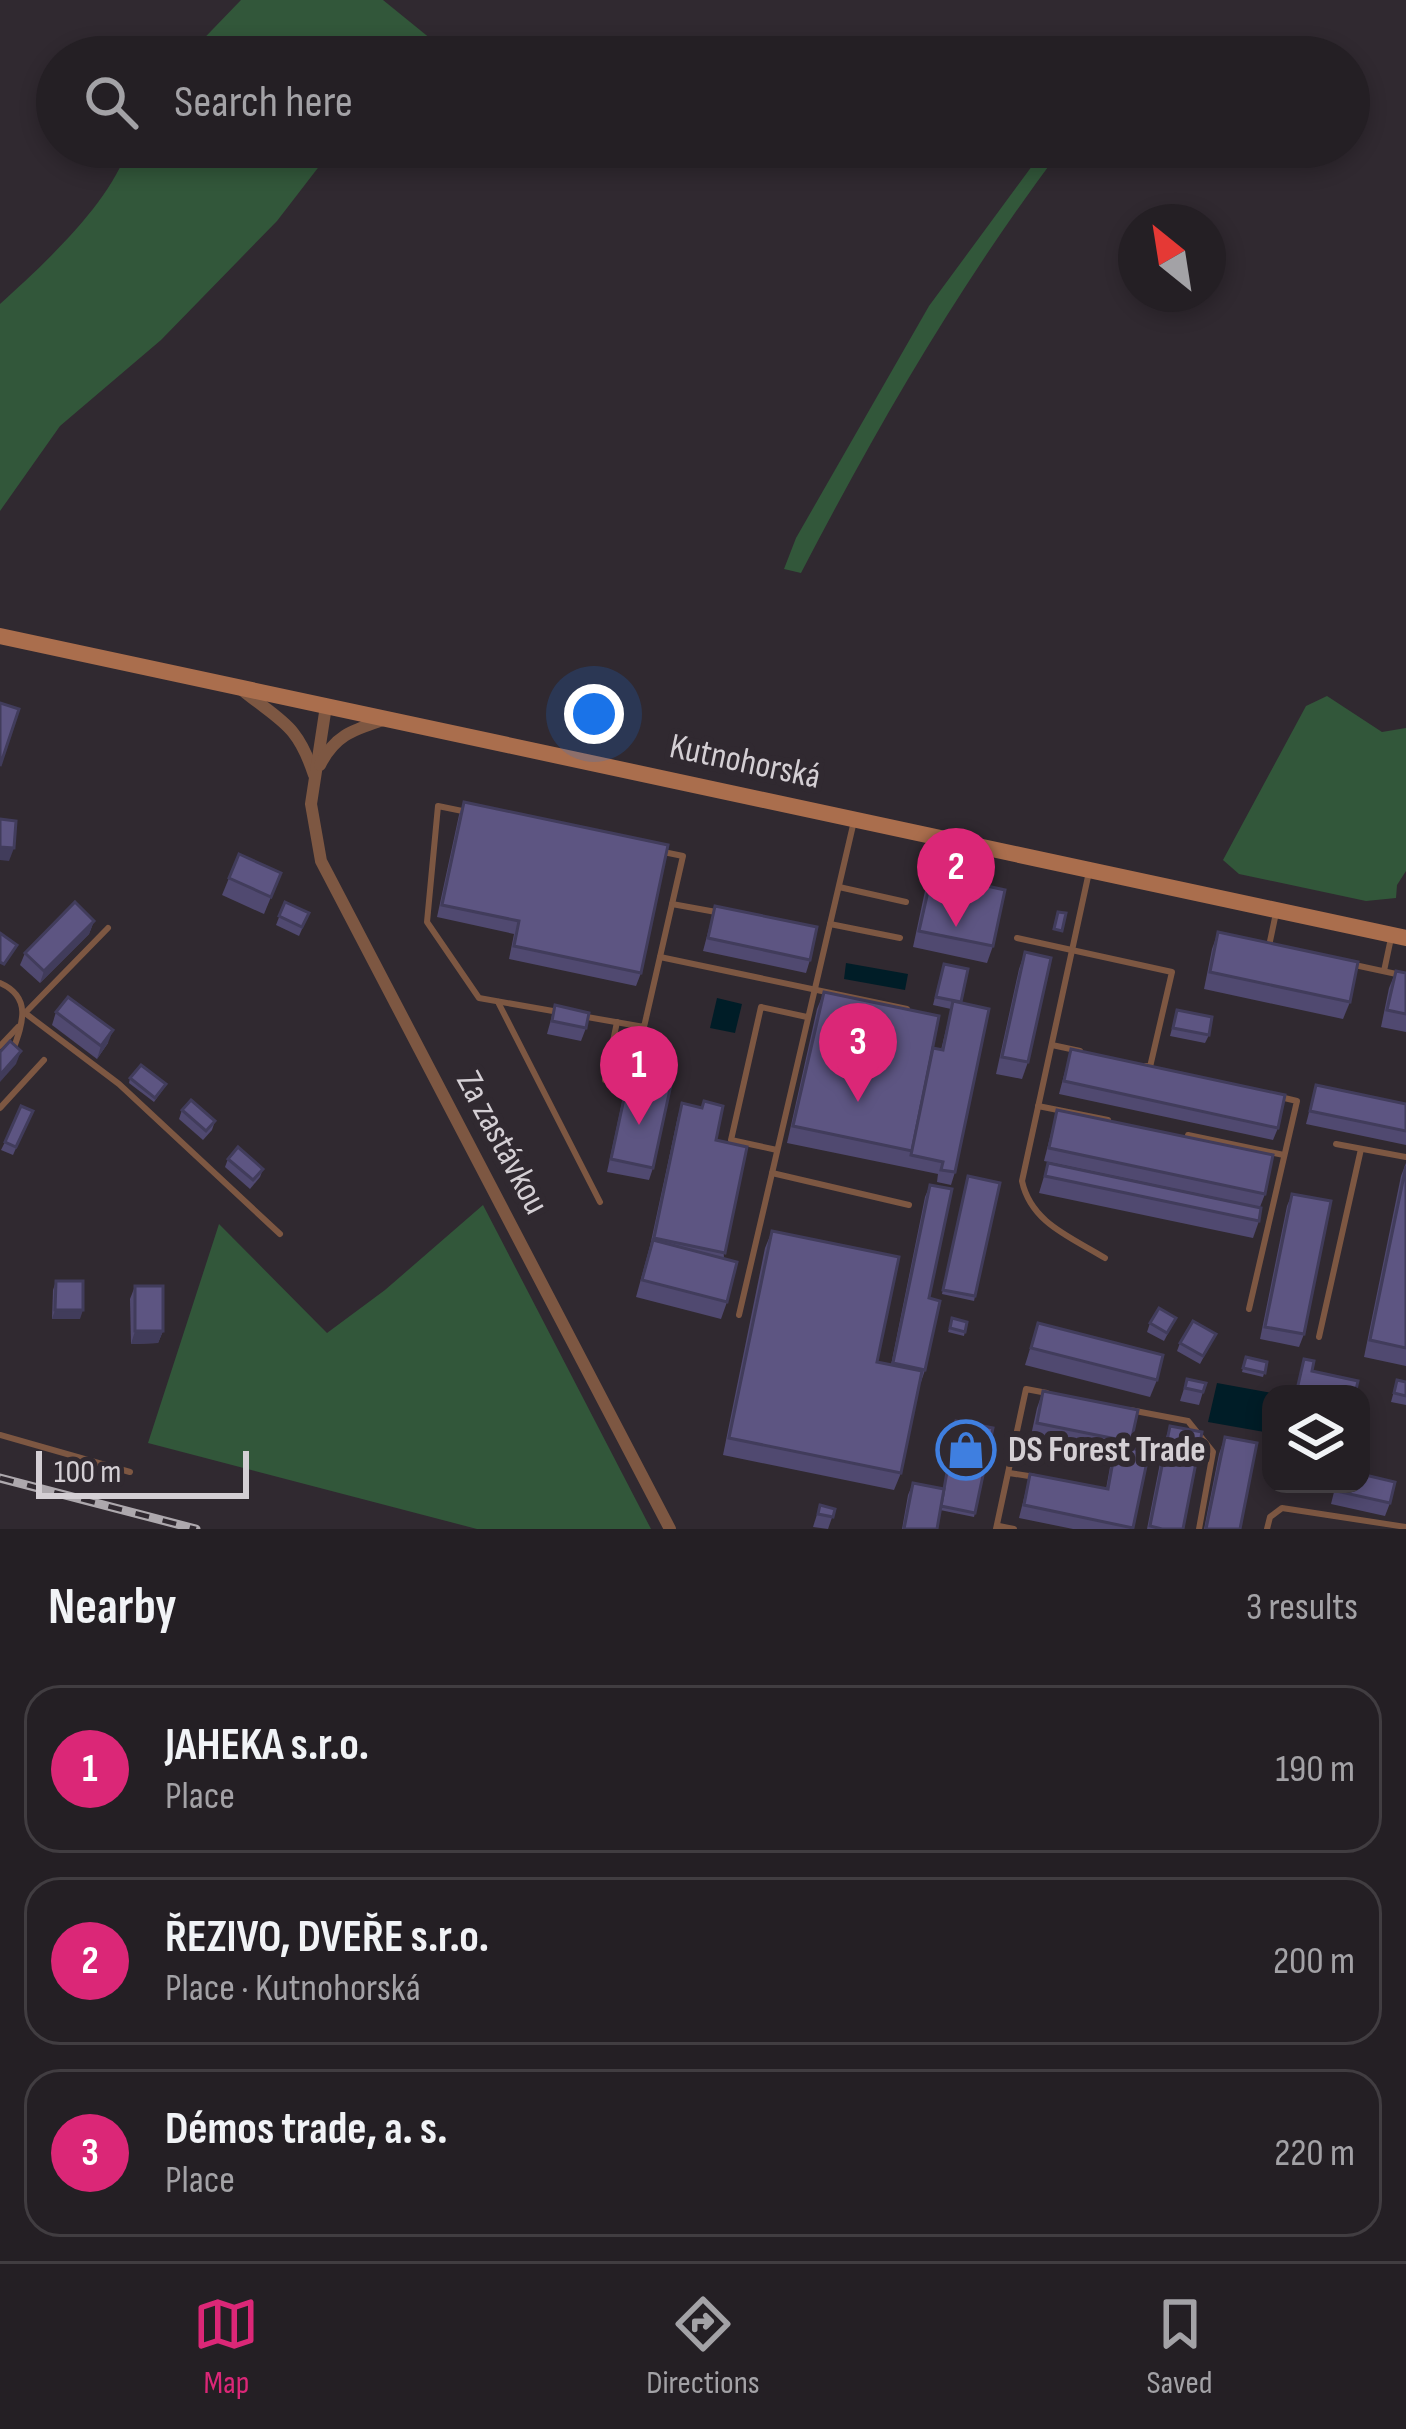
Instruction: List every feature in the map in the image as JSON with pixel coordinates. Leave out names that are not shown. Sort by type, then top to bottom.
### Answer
[{"type":"main road","name":"Kutnohorská","points":[[0,636],[1399,936]]},
{"type":"street","name":"Za zastávkou","points":[[240,688],[292,727],[315,776]]},
{"type":"street","name":"Za zastávkou","points":[[326,706],[311,822],[321,861],[670,1529]]},
{"type":"street","points":[[315,776],[331,744],[346,732],[387,719]]},
{"type":"lane","points":[[438,806],[683,856],[660,957],[644,1027],[479,998],[427,922],[438,806]]},
{"type":"lane","points":[[739,1315],[854,819]]},
{"type":"lane","points":[[1090,870],[1022,1180],[1025,1197],[1040,1219],[1105,1258]]},
{"type":"lane","points":[[838,887],[906,902]]},
{"type":"lane","points":[[672,904],[717,912]]},
{"type":"lane","points":[[1251,943],[1270,946],[1276,910]]},
{"type":"lane","points":[[830,924],[901,938]]},
{"type":"lane","points":[[0,1046],[108,928]]},
{"type":"lane","points":[[1384,971],[1399,936]]},
{"type":"lane","points":[[1017,938],[1172,972],[1150,1066]]},
{"type":"lane","points":[[660,957],[908,1009]]},
{"type":"lane","points":[[1339,961],[1406,976]]},
{"type":"lane","points":[[0,983],[17,994],[24,1017],[10,1058]]},
{"type":"lane","points":[[498,1002],[600,1202]]},
{"type":"lane","points":[[778,1150],[731,1140],[761,1007],[808,1017]]},
{"type":"lane","points":[[24,1017],[119,1084],[280,1234]]},
{"type":"lane","points":[[605,1080],[617,1022]]},
{"type":"lane","points":[[1051,1045],[1090,1054]]},
{"type":"lane","points":[[0,1108],[44,1060]]},
{"type":"lane","points":[[1130,1062],[1171,1072]]},
{"type":"lane","points":[[1249,1309],[1297,1101],[1276,1096]]},
{"type":"lane","points":[[1038,1106],[1108,1120]]},
{"type":"lane","points":[[1188,1135],[1285,1155]]},
{"type":"lane","points":[[1336,1144],[1406,1157]]},
{"type":"lane","points":[[1319,1336],[1361,1148]]},
{"type":"lane","points":[[772,1174],[909,1205]]},
{"type":"lane","points":[[1014,1529],[998,1527],[1026,1389],[1049,1394]]},
{"type":"lane","points":[[1119,1408],[1188,1421],[1213,1452],[1199,1529]]},
{"type":"lane","points":[[0,1435],[130,1472]]},
{"type":"lane","points":[[1010,1473],[1053,1480]]},
{"type":"lane","points":[[1267,1529],[1270,1517],[1282,1508],[1400,1527]]},
{"type":"green space","points":[[241,0],[383,0],[427,36],[206,36]]},
{"type":"green space","points":[[120,168],[318,168],[277,221],[161,340],[60,426],[0,511],[0,304],[55,252]]},
{"type":"green space","points":[[1031,168],[1048,168],[921,357],[801,573],[784,569],[796,538],[929,306]]},
{"type":"green space","points":[[1327,696],[1382,732],[1406,728],[1406,871],[1396,898],[1366,901],[1239,874],[1223,860],[1306,706]]},
{"type":"green space","points":[[483,1205],[651,1529],[477,1529],[148,1443],[219,1224],[327,1333]]},
{"type":"water","points":[[846,963],[908,974],[905,990],[844,979]]},
{"type":"water","points":[[717,998],[742,1004],[735,1033],[710,1028]]},
{"type":"water","points":[[1217,1383],[1262,1391],[1262,1432],[1208,1422]]},
{"type":"building","points":[[0,703],[19,709],[0,766]]},
{"type":"building","points":[[464,802],[668,845],[641,973],[514,946],[519,921],[442,905]]},
{"type":"building","points":[[0,819],[16,821],[14,848],[0,847]]},
{"type":"building","points":[[239,854],[281,873],[271,897],[229,878]]},
{"type":"building","points":[[932,874],[1005,890],[993,946],[919,931]]},
{"type":"building","points":[[75,902],[94,921],[44,971],[25,953]]},
{"type":"building","points":[[285,902],[309,913],[302,927],[279,916]]},
{"type":"building","points":[[715,906],[817,927],[810,960],[708,938]]},
{"type":"building","points":[[1058,912],[1066,913],[1062,931],[1054,929]]},
{"type":"building","points":[[1218,932],[1358,962],[1350,1002],[1210,972]]},
{"type":"building","points":[[0,933],[17,945],[4,964],[0,962]]},
{"type":"building","points":[[1025,952],[1051,958],[1028,1062],[1002,1057]]},
{"type":"building","points":[[944,964],[968,969],[961,1002],[936,997]]},
{"type":"building","points":[[1396,971],[1406,973],[1406,1014],[1387,1010]]},
{"type":"building","points":[[824,992],[939,1016],[912,1151],[793,1126]]},
{"type":"building","points":[[68,997],[113,1030],[101,1046],[56,1012]]},
{"type":"building","points":[[953,1001],[989,1009],[955,1172],[941,1170],[943,1162],[911,1155],[933,1048],[943,1050]]},
{"type":"building","points":[[555,1005],[589,1013],[586,1028],[552,1021]]},
{"type":"building","points":[[1177,1010],[1212,1017],[1209,1035],[1173,1028]]},
{"type":"building","points":[[10,1041],[21,1051],[0,1075],[0,1052]]},
{"type":"building","points":[[1071,1049],[1285,1095],[1278,1128],[1064,1081]]},
{"type":"building","points":[[633,1057],[675,1066],[653,1168],[611,1159]]},
{"type":"building","points":[[141,1065],[166,1084],[155,1098],[130,1078]]},
{"type":"building","points":[[1316,1085],[1406,1104],[1406,1131],[1310,1111]]},
{"type":"building","points":[[191,1100],[215,1121],[206,1131],[182,1110]]},
{"type":"building","points":[[704,1101],[723,1106],[716,1140],[747,1147],[725,1253],[654,1238],[682,1103],[702,1108]]},
{"type":"building","points":[[21,1106],[33,1111],[16,1147],[5,1142]]},
{"type":"building","points":[[1057,1110],[1273,1155],[1265,1194],[1049,1148]]},
{"type":"building","points":[[238,1147],[263,1169],[253,1180],[228,1159]]},
{"type":"building","points":[[1048,1163],[1261,1208],[1259,1221],[1045,1176]]},
{"type":"building","points":[[1406,1166],[1406,1348],[1370,1340]]},
{"type":"building","points":[[968,1176],[1000,1183],[975,1296],[943,1290]]},
{"type":"building","points":[[930,1185],[952,1189],[929,1298],[940,1301],[925,1370],[893,1363]]},
{"type":"building","points":[[1292,1194],[1331,1201],[1304,1334],[1265,1327]]},
{"type":"building","points":[[772,1231],[899,1257],[877,1362],[922,1371],[901,1473],[729,1438]]},
{"type":"building","points":[[653,1240],[737,1262],[727,1302],[642,1280]]},
{"type":"building","points":[[56,1281],[83,1281],[83,1310],[55,1310]]},
{"type":"building","points":[[135,1286],[163,1286],[163,1331],[135,1331]]},
{"type":"building","points":[[1159,1308],[1176,1318],[1167,1333],[1150,1323]]},
{"type":"building","points":[[952,1318],[967,1322],[965,1332],[950,1328]]},
{"type":"building","points":[[1193,1321],[1216,1334],[1203,1356],[1180,1343]]},
{"type":"building","points":[[1038,1323],[1163,1355],[1157,1380],[1031,1348]]},
{"type":"building","points":[[1246,1357],[1267,1362],[1265,1373],[1243,1368]]},
{"type":"building","points":[[1304,1359],[1314,1361],[1312,1371],[1358,1381],[1357,1385],[1298,1385]]},
{"type":"building","points":[[1187,1379],[1206,1383],[1203,1392],[1185,1388]]},
{"type":"building","points":[[1397,1380],[1406,1382],[1406,1396],[1394,1393]]},
{"type":"building","points":[[1043,1391],[1138,1410],[1131,1442],[1037,1423]]},
{"type":"building","points":[[956,1421],[993,1428],[975,1513],[941,1506]]},
{"type":"building","points":[[1170,1426],[1202,1432],[1183,1529],[1150,1526]]},
{"type":"building","points":[[1225,1437],[1257,1443],[1240,1529],[1206,1529]]},
{"type":"building","points":[[1116,1445],[1149,1452],[1133,1528],[1024,1505],[1030,1474],[1108,1489]]},
{"type":"building","points":[[1370,1476],[1395,1482],[1390,1503],[1345,1493],[1370,1493]]},
{"type":"building","points":[[913,1483],[944,1489],[937,1529],[904,1529]]},
{"type":"building","points":[[820,1505],[835,1509],[833,1517],[818,1514]]},
{"type":"railway","points":[[0,1478],[196,1529]]},
{"type":"place","name":"ŘEZIVO, DVEŘE s.r.o.","points":[[956,927]]},
{"type":"place","name":"Démos trade, a. s.","points":[[858,1102]]},
{"type":"place","name":"JAHEKA s.r.o.","points":[[639,1125]]},
{"type":"place","name":"DS Forest Trade","points":[[966,1450]]}]
